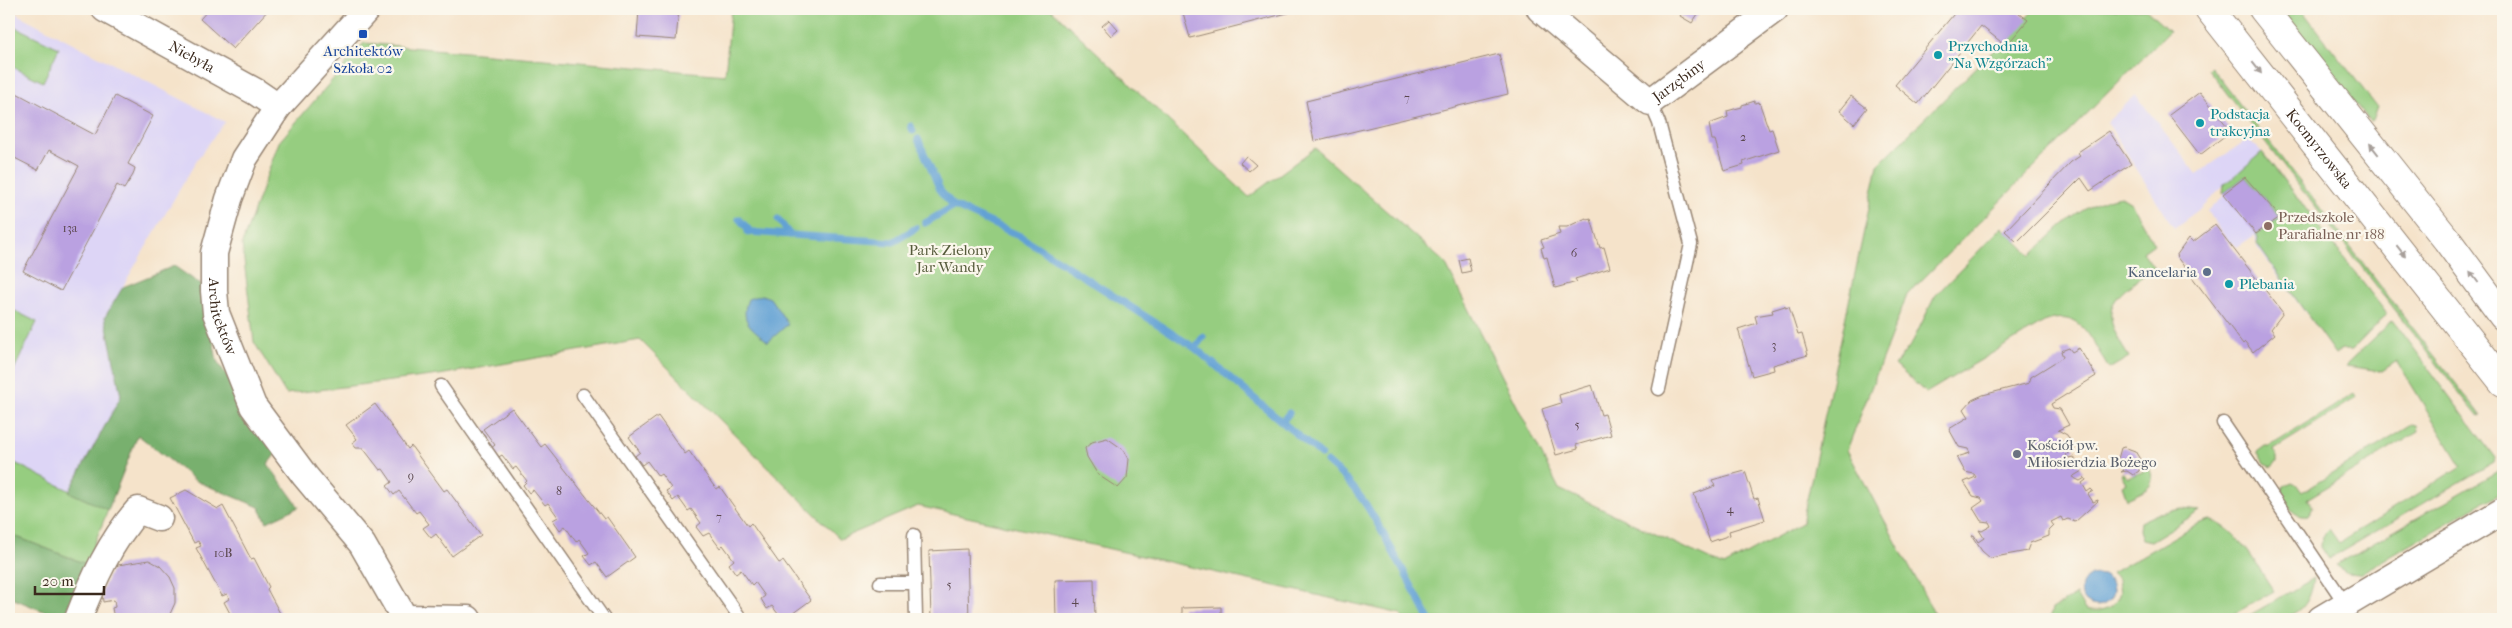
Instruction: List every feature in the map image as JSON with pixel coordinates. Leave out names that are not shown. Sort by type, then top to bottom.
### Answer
[{"type":"main road","name":"Kocmyrzowska","points":[[2209,9],[2503,382]]},
{"type":"main road","points":[[2263,9],[2446,240],[2503,316]]},
{"type":"street","name":"Niebyła","points":[[105,9],[256,92],[278,107]]},
{"type":"street","name":"Architektów","points":[[367,9],[278,107],[244,159],[229,199],[214,253],[216,313],[253,406],[305,476],[362,544],[404,618]]},
{"type":"street","name":"Jarzębiny","points":[[1540,9],[1650,102],[1775,9]]},
{"type":"street","points":[[78,619],[90,589],[119,533],[138,510],[159,518]]},
{"type":"street","points":[[2321,619],[2503,511]]},
{"type":"street","points":[[404,618],[468,619]]},
{"type":"lane","points":[[1650,102],[1659,123],[1691,244],[1658,389]]},
{"type":"lane","points":[[442,386],[604,619]]},
{"type":"lane","points":[[584,395],[741,619]]},
{"type":"lane","points":[[2223,423],[2346,605]]},
{"type":"lane","points":[[914,534],[916,619]]},
{"type":"lane","points":[[880,583],[915,583]]},
{"type":"shaded area","points":[[9,10],[225,122],[198,158],[105,317],[121,396],[69,492],[9,460]]},
{"type":"shaded area","name":"Przedszkole Parafialne nr 188","points":[[2136,95],[2197,174],[2248,139],[2262,152],[2387,314],[2352,350],[2342,350],[2335,354],[2257,247],[2255,235],[2237,247],[2230,243],[2208,211],[2224,195],[2224,186],[2201,208],[2174,228],[2107,122]]},
{"type":"green space","name":"Park Zielony Jar Wandy","points":[[731,9],[1051,9],[1249,197],[1315,148],[1445,263],[1559,489],[1724,566],[1802,523],[1878,165],[2035,9],[2145,9],[2169,31],[1907,295],[1847,450],[1937,619],[1403,619],[1401,614],[918,506],[840,539],[640,340],[439,375],[286,394],[254,342],[242,244],[279,142],[364,43],[725,75]]},
{"type":"green space","points":[[2280,9],[2301,9],[2377,107],[2372,121],[2370,122]]},
{"type":"green space","points":[[9,24],[59,48],[43,82],[9,65]]},
{"type":"green space","points":[[2211,67],[2481,416],[2477,415],[2465,400],[2208,69]]},
{"type":"green space","points":[[2262,152],[2387,314],[2352,350],[2342,350],[2335,354],[2257,244],[2258,237],[2256,234],[2280,217],[2245,177],[2223,194],[2224,185]]},
{"type":"green space","points":[[2120,196],[2131,203],[2154,244],[2143,252],[2154,268],[2127,288],[2113,305],[2111,315],[2113,326],[2129,357],[2109,369],[2085,330],[2077,323],[2068,319],[2057,319],[2044,322],[1926,393],[1895,365],[1912,343],[1935,296],[2002,227],[2031,256],[2071,218],[2106,199]]},
{"type":"green space","points":[[174,266],[203,286],[217,361],[277,452],[268,464],[299,507],[267,522],[259,507],[196,481],[138,435],[108,510],[69,492],[121,396],[105,317],[123,287]]},
{"type":"green space","points":[[9,308],[37,322],[9,380]]},
{"type":"green space","points":[[2393,320],[2495,458],[2494,462],[2329,559],[2321,547],[2322,536],[2329,529],[2339,543],[2461,466],[2397,361],[2382,371],[2345,366]]},
{"type":"green space","points":[[2354,394],[2356,398],[2274,449],[2277,462],[2272,467],[2265,464],[2257,452],[2265,446],[2270,446]]},
{"type":"green space","points":[[2412,425],[2417,426],[2418,432],[2307,499],[2313,508],[2308,516],[2295,513],[2281,495],[2283,486],[2292,482],[2302,492]]},
{"type":"green space","points":[[9,460],[108,510],[86,564],[9,534]]},
{"type":"green space","points":[[2147,463],[2152,477],[2149,486],[2141,493],[2127,499],[2122,485],[2126,483],[2121,474],[2123,473],[2128,478],[2144,471]]},
{"type":"green space","points":[[2503,468],[2503,491],[2359,574],[2347,573],[2336,565]]},
{"type":"green space","points":[[2182,509],[2200,511],[2151,541],[2142,539],[2139,530],[2140,522],[2159,513]]},
{"type":"green space","points":[[2210,520],[2230,531],[2239,540],[2274,591],[2225,619],[2049,619],[2052,609],[2076,595],[2085,610],[2102,611],[2107,609],[2115,603],[2120,592],[2118,580],[2112,573],[2195,525]]},
{"type":"green space","points":[[9,534],[86,564],[63,619],[9,597]]},
{"type":"green space","points":[[2314,578],[2311,593],[2299,611],[2280,618],[2243,619]]},
{"type":"water","points":[[762,295],[770,298],[788,324],[768,342],[752,328],[745,314],[748,299]]},
{"type":"water","points":[[2097,574],[2108,579],[2113,590],[2108,601],[2097,606],[2086,601],[2081,590],[2086,579]]},
{"type":"building","points":[[209,9],[269,9],[233,49],[200,19]]},
{"type":"building","points":[[639,9],[679,9],[676,40],[637,37]]},
{"type":"building","points":[[1182,9],[1303,9],[1190,38]]},
{"type":"building","points":[[1684,9],[1700,11],[1692,23],[1680,16]]},
{"type":"building","name":"Przychodnia \"Na Wzgórzach\"","points":[[1958,9],[2014,9],[2028,20],[2006,46],[1981,26],[1918,104],[1895,85]]},
{"type":"building","points":[[1109,20],[1118,30],[1111,36],[1102,26]]},
{"type":"building","points":[[1499,54],[1508,94],[1314,141],[1306,101]]},
{"type":"building","points":[[9,89],[95,135],[115,96],[153,116],[128,164],[135,168],[133,175],[124,189],[117,185],[61,291],[23,271],[79,166],[49,150],[38,170],[9,155]]},
{"type":"building","name":"Podstacja trakcyjna","points":[[2200,92],[2231,131],[2200,155],[2169,115]]},
{"type":"building","points":[[1851,96],[1867,108],[1854,124],[1839,111]]},
{"type":"building","points":[[1755,101],[1755,103],[1759,102],[1769,130],[1772,129],[1779,150],[1743,162],[1744,165],[1724,171],[1715,140],[1712,140],[1709,124],[1728,117],[1727,111]]},
{"type":"building","points":[[2109,131],[2131,164],[2090,191],[2081,178],[2017,242],[2005,231],[2071,162],[2080,156],[2078,152]]},
{"type":"building","points":[[1246,156],[1256,165],[1249,171],[1240,163]]},
{"type":"building","points":[[2245,177],[2280,217],[2256,234],[2223,194]]},
{"type":"building","points":[[1586,218],[1587,220],[1591,219],[1600,248],[1604,247],[1610,268],[1575,279],[1577,282],[1555,288],[1547,257],[1544,258],[1541,248],[1544,247],[1541,240],[1560,234],[1558,227],[1567,227]]},
{"type":"building","name":"Plebania","points":[[2215,225],[2283,313],[2271,329],[2275,334],[2253,352],[2245,342],[2243,344],[2176,256],[2189,238],[2193,242]]},
{"type":"building","points":[[1468,258],[1471,271],[1462,273],[1459,260]]},
{"type":"building","points":[[1785,306],[1785,308],[1789,307],[1798,335],[1802,334],[1808,355],[1773,365],[1774,370],[1752,376],[1738,329],[1757,323],[1755,316],[1773,313],[1772,310]]},
{"type":"building","name":"Kościół pw. Miłosierdzia Bożego","points":[[2069,348],[2072,352],[2079,348],[2096,376],[2051,404],[2053,408],[2060,409],[2069,425],[2058,430],[2067,435],[2075,449],[2065,455],[2067,458],[2074,457],[2082,471],[2072,477],[2080,481],[2085,478],[2086,480],[2082,483],[2087,492],[2091,489],[2093,491],[2088,494],[2093,502],[2098,501],[2075,522],[2068,519],[2063,521],[2061,517],[2051,522],[2054,526],[2049,531],[2049,536],[2030,543],[2027,551],[1990,558],[1982,551],[1972,536],[1974,535],[1978,542],[1984,538],[1979,530],[1982,531],[1991,526],[1989,522],[1981,521],[1973,508],[1983,501],[1981,498],[1973,496],[1964,482],[1976,477],[1974,474],[1965,472],[1957,457],[1970,453],[1968,449],[1959,447],[1949,429],[1969,417],[1964,409],[1972,400],[1983,395],[2029,383],[2031,377],[2063,357],[2061,351]]},
{"type":"building","points":[[1592,385],[1601,415],[1605,414],[1611,435],[1576,445],[1578,449],[1556,455],[1542,409],[1561,403],[1559,395]]},
{"type":"building","points":[[375,404],[408,449],[411,446],[444,491],[447,489],[481,535],[452,556],[436,534],[431,538],[423,528],[429,524],[419,511],[416,513],[399,491],[394,495],[387,486],[392,482],[383,469],[380,470],[363,448],[356,448],[352,443],[357,439],[346,425]]},
{"type":"building","points":[[512,408],[541,447],[545,444],[604,519],[607,517],[635,557],[607,577],[596,562],[591,565],[584,556],[589,553],[579,539],[576,542],[565,526],[560,530],[553,520],[558,517],[548,503],[545,505],[533,490],[529,493],[523,485],[527,481],[516,467],[513,469],[502,455],[497,458],[490,449],[495,445],[483,429]]},
{"type":"building","points":[[658,416],[685,454],[689,451],[716,489],[720,487],[748,526],[751,523],[779,563],[783,561],[811,600],[785,619],[782,619],[772,606],[767,609],[761,599],[765,596],[755,582],[752,585],[741,570],[736,574],[729,564],[734,560],[723,545],[720,548],[709,533],[703,536],[696,527],[701,523],[691,509],[688,511],[678,497],[673,501],[666,491],[671,488],[661,474],[658,476],[647,461],[642,465],[635,456],[640,452],[629,437]]},
{"type":"building","points":[[1107,438],[1124,450],[1129,459],[1127,478],[1118,488],[1098,475],[1087,457],[1085,448],[1092,442]]},
{"type":"building","points":[[2124,447],[2135,451],[2141,461],[2139,471],[2133,475],[2127,471],[2121,472],[2124,470],[2118,459],[2121,448]]},
{"type":"building","points":[[1745,471],[1754,499],[1758,498],[1765,520],[1729,531],[1730,535],[1710,542],[1694,494],[1715,486],[1712,480]]},
{"type":"building","points":[[186,490],[218,509],[223,506],[251,559],[254,558],[269,587],[267,589],[283,619],[233,619],[224,602],[229,599],[227,594],[222,596],[196,548],[201,546],[198,541],[194,543],[170,498]]},
{"type":"building","points":[[967,549],[969,619],[931,619],[929,551]]},
{"type":"building","points":[[149,560],[160,566],[170,577],[175,588],[175,603],[170,614],[166,619],[114,619],[112,608],[115,607],[114,600],[103,602],[102,591],[110,573],[118,565]]},
{"type":"building","points":[[1094,579],[1095,619],[1056,619],[1055,580]]},
{"type":"building","points":[[1221,607],[1221,619],[1182,619],[1182,608]]},
{"type":"waterway","points":[[911,126],[913,131]]},
{"type":"waterway","points":[[918,139],[941,192],[954,206],[1020,236],[1195,348],[1321,455]]},
{"type":"waterway","points":[[925,223],[954,206]]},
{"type":"waterway","points":[[739,219],[751,232]]},
{"type":"waterway","points":[[778,219],[790,235]]},
{"type":"waterway","points":[[748,232],[893,242],[916,228]]},
{"type":"waterway","points":[[1195,348],[1203,337]]},
{"type":"waterway","points":[[1282,422],[1289,413]]},
{"type":"waterway","points":[[1327,462],[1348,481],[1371,512],[1429,619]]},
{"type":"place","name":"Architektów Szkoła 02","points":[[363,34]]},
{"type":"place","name":"Przychodnia \"Na Wzgórzach\"","points":[[1938,55]]},
{"type":"place","name":"Podstacja trakcyjna","points":[[2200,123]]},
{"type":"place","name":"Przedszkole Parafialne nr 188","points":[[2268,226]]},
{"type":"place","name":"Kancelaria","points":[[2207,272]]},
{"type":"place","name":"Plebania","points":[[2229,284]]},
{"type":"place","name":"Kościół pw. Miłosierdzia Bożego","points":[[2017,454]]}]
